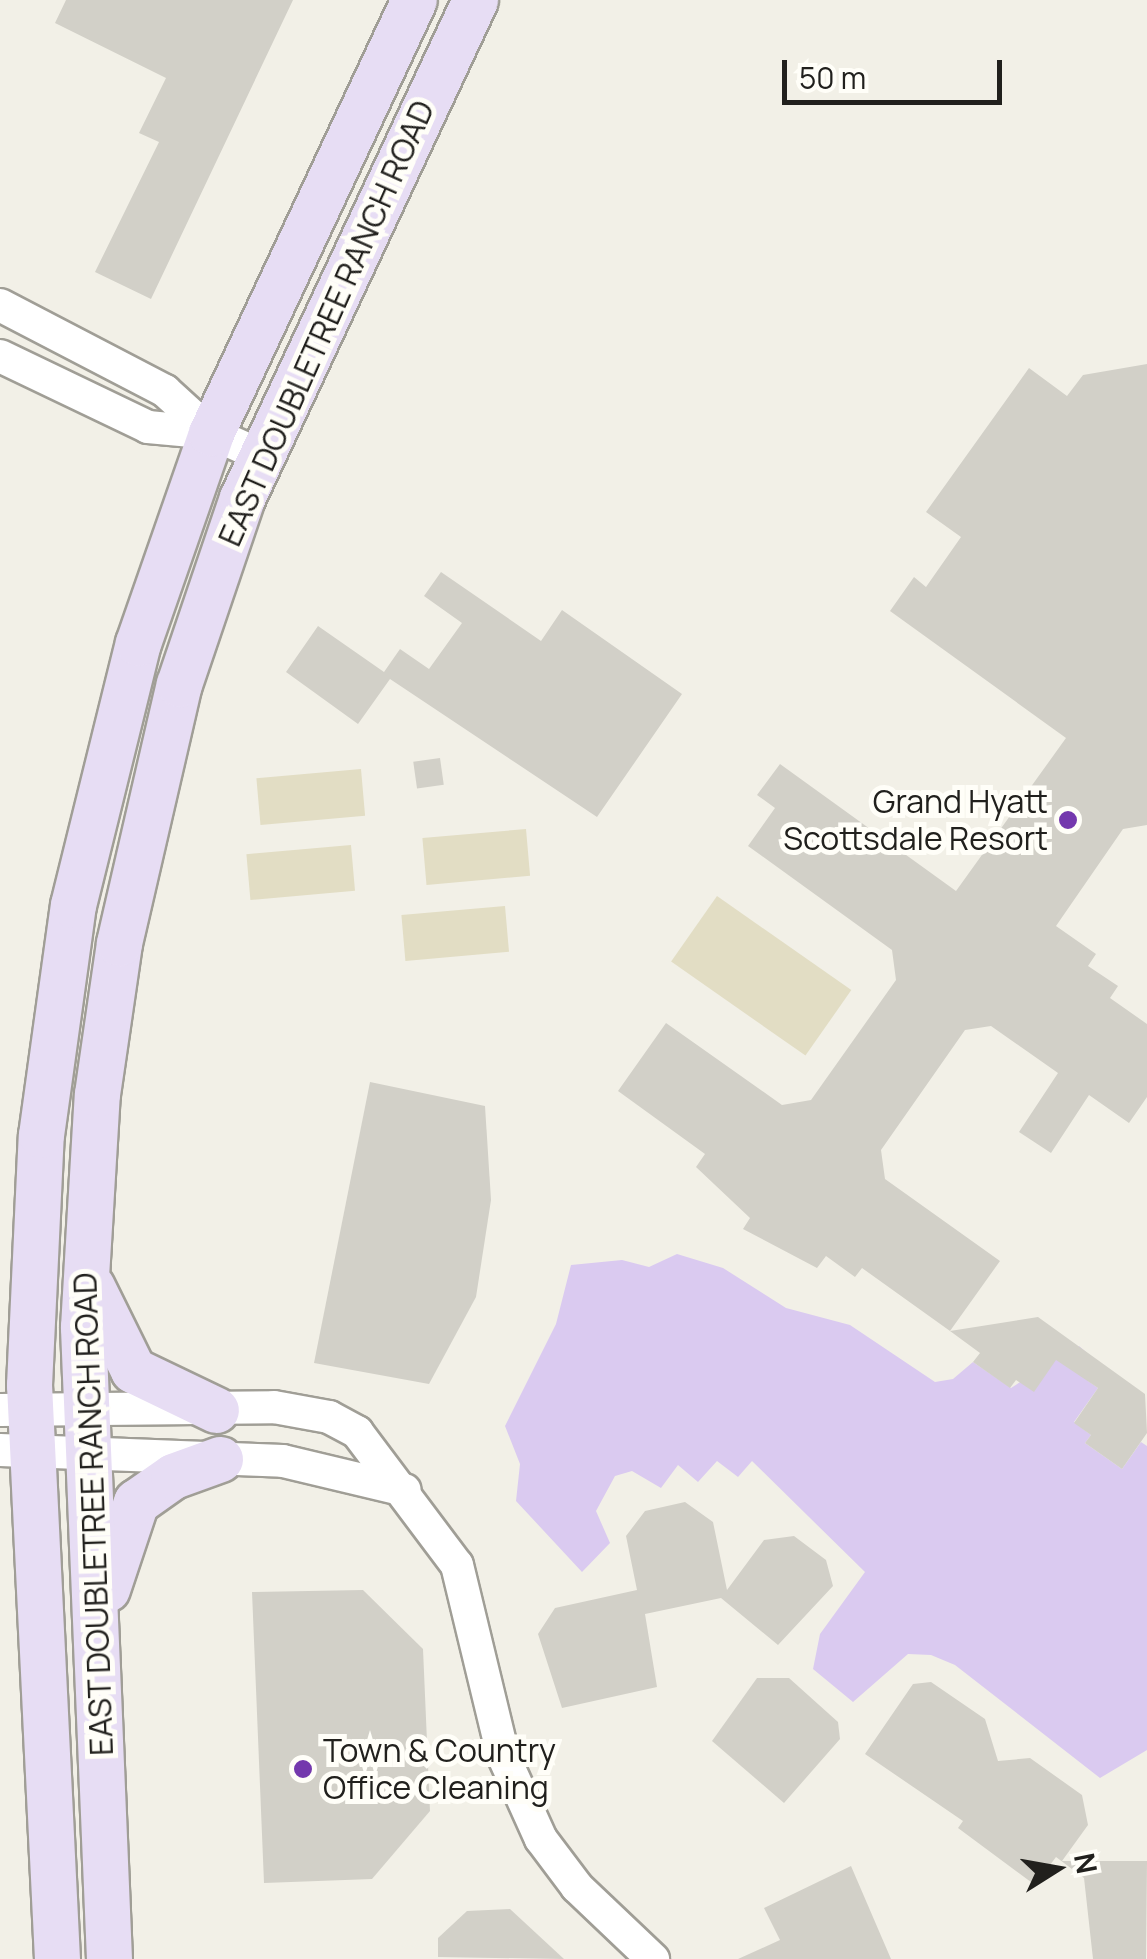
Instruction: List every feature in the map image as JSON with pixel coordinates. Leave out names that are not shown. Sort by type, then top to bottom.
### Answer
[{"type":"main road","name":"EAST DOUBLETREE RANCH ROAD","points":[[57,1959],[15,1431],[41,1135],[73,905],[138,643],[211,432],[414,0]]},
{"type":"main road","name":"EAST DOUBLETREE RANCH ROAD","points":[[110,1959],[85,1435],[85,1261],[104,1042],[133,876],[192,640],[260,455],[475,0]]},
{"type":"main road","points":[[85,1261],[104,1322],[132,1370],[216,1410]]},
{"type":"main road","points":[[94,1640],[136,1502],[173,1476],[220,1459]]},
{"type":"street","points":[[0,306],[164,391],[211,432],[260,455]]},
{"type":"street","points":[[0,356],[148,427],[211,432]]},
{"type":"street","points":[[85,1435],[216,1410],[329,1416],[383,1457],[444,1539],[471,1601],[522,1804],[577,1887],[653,1959]]},
{"type":"street","points":[[15,1431],[85,1435],[220,1459],[282,1461],[405,1490]]},
{"type":"shaded area","points":[[361,769],[365,816],[260,825],[256,778]]},
{"type":"shaded area","points":[[526,829],[530,876],[426,885],[422,838]]},
{"type":"shaded area","points":[[351,845],[355,891],[250,900],[246,854]]},
{"type":"shaded area","points":[[717,896],[851,990],[805,1056],[671,962]]},
{"type":"shaded area","points":[[505,906],[509,952],[405,961],[401,915]]},
{"type":"shaded area","points":[[677,1254],[723,1268],[786,1308],[850,1325],[935,1382],[953,1379],[973,1362],[1011,1388],[1058,1357],[1067,1363],[1079,1346],[1100,1364],[1088,1381],[1098,1388],[1074,1422],[1091,1435],[1085,1443],[1122,1469],[1141,1442],[1147,1446],[1147,1750],[1100,1778],[955,1665],[931,1655],[908,1654],[853,1702],[813,1669],[820,1634],[865,1572],[752,1461],[738,1477],[717,1461],[698,1482],[678,1465],[661,1488],[632,1471],[615,1476],[596,1511],[610,1543],[582,1572],[516,1501],[520,1464],[505,1426],[556,1324],[571,1265],[622,1260],[649,1267]]},
{"type":"building","points":[[66,0],[293,0],[151,299],[95,272],[159,142],[139,133],[166,78],[55,23]]},
{"type":"building","points":[[1147,364],[1147,825],[1123,829],[1056,926],[1096,954],[1088,966],[1118,986],[1110,998],[1147,1024],[1147,1097],[1129,1123],[1089,1095],[1051,1153],[1019,1132],[1058,1073],[991,1026],[965,1030],[881,1150],[885,1179],[1000,1261],[950,1331],[862,1268],[855,1277],[826,1256],[817,1268],[743,1229],[750,1218],[696,1167],[705,1154],[618,1091],[666,1023],[782,1105],[811,1100],[896,980],[892,950],[748,846],[775,808],[757,795],[780,764],[956,891],[1066,738],[890,611],[914,577],[926,587],[961,537],[926,512],[1029,368],[1067,396],[1083,375]]},
{"type":"building","points":[[441,572],[541,641],[562,610],[682,694],[597,817],[390,679],[358,724],[286,672],[318,626],[384,672],[400,649],[429,669],[462,623],[424,596]]},
{"type":"building","points":[[440,758],[444,785],[417,788],[413,762]]},
{"type":"building","points":[[370,1082],[485,1106],[491,1200],[476,1297],[429,1384],[314,1363]]},
{"type":"building","points":[[1038,1317],[1145,1394],[1147,1433],[1122,1469],[1085,1443],[1091,1435],[1074,1423],[1098,1388],[1056,1360],[1034,1392],[1016,1380],[1010,1388],[973,1362],[980,1353],[950,1331]]},
{"type":"building","points":[[685,1502],[713,1522],[727,1590],[764,1540],[794,1536],[826,1560],[833,1586],[778,1645],[721,1598],[645,1614],[657,1687],[562,1708],[538,1634],[555,1608],[637,1590],[626,1536],[645,1511]]},
{"type":"building","points":[[363,1590],[423,1649],[430,1811],[372,1879],[264,1883],[252,1592]]},
{"type":"building","points":[[757,1678],[789,1678],[838,1722],[840,1739],[784,1803],[712,1741]]},
{"type":"building","points":[[931,1682],[985,1719],[998,1761],[1030,1758],[1082,1795],[1088,1825],[1062,1861],[1147,1861],[1146,1959],[1093,1959],[1084,1878],[1056,1857],[1035,1885],[958,1828],[963,1821],[865,1754],[913,1684]]},
{"type":"building","points":[[851,1866],[891,1959],[738,1959],[780,1940],[764,1908]]},
{"type":"building","points":[[510,1909],[564,1959],[438,1957],[438,1938],[467,1911]]},
{"type":"place","name":"Grand Hyatt Scottsdale Resort","points":[[1068,820]]},
{"type":"place","name":"Town & Country Office Cleaning","points":[[303,1769]]}]
